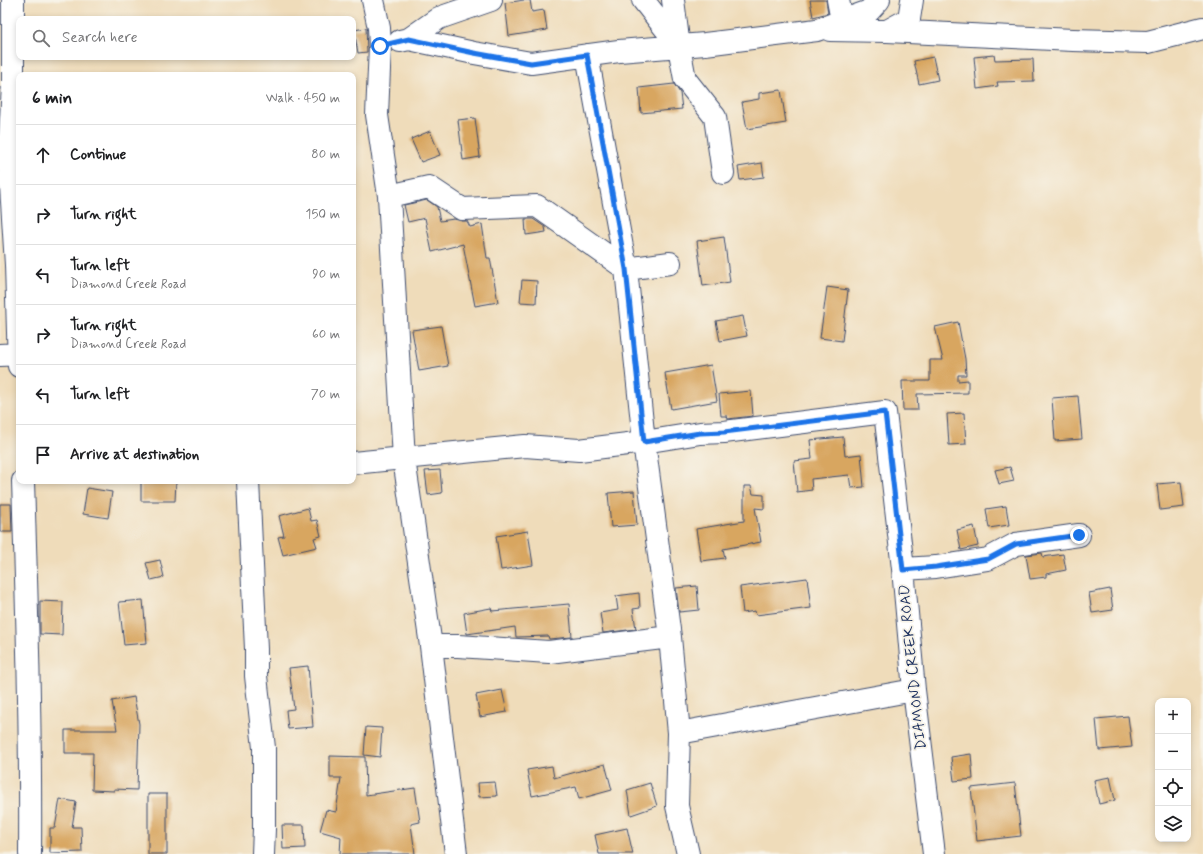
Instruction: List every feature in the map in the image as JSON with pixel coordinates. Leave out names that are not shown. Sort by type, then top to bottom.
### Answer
[{"type":"street","points":[[13,0],[13,85],[9,154],[16,265]]},
{"type":"street","points":[[374,0],[379,28],[380,46],[377,115],[389,196],[404,459],[431,646],[456,854]]},
{"type":"street","points":[[380,46],[409,39],[439,18],[491,0]]},
{"type":"street","points":[[643,0],[679,46]]},
{"type":"street","points":[[673,0],[685,79],[715,117],[723,173]]},
{"type":"street","points":[[817,30],[840,10],[869,11],[879,0]]},
{"type":"street","points":[[887,31],[909,19],[912,0]]},
{"type":"street","points":[[409,39],[531,63],[587,55],[705,44],[817,30],[887,31],[1148,42],[1203,28]]},
{"type":"street","points":[[587,55],[626,269],[644,442],[670,637],[679,733],[677,806],[688,854]]},
{"type":"street","points":[[389,196],[429,187],[462,209],[537,206],[626,269],[670,263]]},
{"type":"street","points":[[0,355],[16,354]]},
{"type":"street","name":"DIAMOND CREEK ROAD","points":[[356,463],[525,446],[579,450],[700,433],[724,432],[885,412],[903,570],[914,690],[934,854]]},
{"type":"street","points":[[23,484],[30,710],[30,854]]},
{"type":"street","points":[[248,484],[256,676],[264,748],[263,854]]},
{"type":"street","points":[[903,570],[936,567],[988,559],[1016,544],[1079,535]]},
{"type":"street","points":[[431,646],[458,646],[549,652],[670,637]]},
{"type":"street","points":[[679,733],[914,690]]},
{"type":"building","points":[[530,0],[532,12],[544,10],[547,30],[509,36],[505,3]]},
{"type":"building","points":[[810,0],[826,0],[828,13],[813,17]]},
{"type":"building","points":[[366,28],[367,52],[358,53],[356,30]]},
{"type":"building","points":[[994,55],[995,60],[1033,59],[1034,81],[997,82],[998,86],[977,89],[974,57]]},
{"type":"building","points":[[933,57],[938,80],[919,84],[914,61]]},
{"type":"building","points":[[674,84],[680,93],[682,109],[641,113],[639,88]]},
{"type":"building","points":[[781,90],[786,123],[747,129],[742,102],[759,99],[759,93]]},
{"type":"building","points":[[475,118],[480,157],[463,160],[458,120]]},
{"type":"building","points":[[430,131],[440,155],[421,162],[411,139]]},
{"type":"building","points":[[762,163],[764,177],[740,180],[738,167]]},
{"type":"building","points":[[427,200],[437,207],[440,221],[454,219],[467,221],[470,227],[482,224],[487,258],[490,258],[498,302],[475,306],[463,244],[432,252],[425,218],[408,222],[404,205]]},
{"type":"building","points":[[525,219],[533,219],[545,227],[546,232],[526,235]]},
{"type":"building","points":[[724,237],[730,282],[703,286],[697,241]]},
{"type":"building","points":[[522,280],[537,281],[536,303],[520,302]]},
{"type":"building","points":[[827,287],[848,290],[842,341],[820,338]]},
{"type":"building","points":[[743,316],[747,336],[720,341],[716,321]]},
{"type":"building","points":[[958,322],[965,359],[966,375],[958,375],[958,381],[968,380],[968,393],[917,394],[918,410],[903,410],[902,381],[930,381],[930,360],[943,360],[935,327]]},
{"type":"building","points":[[441,326],[448,366],[419,371],[412,330]]},
{"type":"building","points":[[711,365],[717,401],[671,409],[665,373]]},
{"type":"building","points":[[751,391],[753,416],[728,419],[727,416],[721,416],[719,394]]},
{"type":"building","points":[[1078,396],[1082,439],[1055,441],[1052,398]]},
{"type":"building","points":[[964,413],[966,444],[949,445],[947,414]]},
{"type":"building","points":[[843,437],[845,456],[861,454],[864,487],[851,488],[849,475],[811,479],[812,490],[797,492],[794,461],[812,459],[810,440]]},
{"type":"building","points":[[1010,467],[1014,481],[999,484],[995,470]]},
{"type":"building","points":[[440,470],[442,493],[428,495],[425,471]]},
{"type":"building","points":[[1181,482],[1184,507],[1160,510],[1157,484]]},
{"type":"building","points":[[141,484],[176,484],[175,501],[141,501]]},
{"type":"building","points":[[744,486],[751,486],[753,494],[764,495],[764,509],[755,508],[761,542],[723,549],[725,558],[701,561],[696,529],[744,521]]},
{"type":"building","points":[[87,488],[112,492],[108,518],[83,514]]},
{"type":"building","points":[[634,491],[637,525],[611,527],[608,493]]},
{"type":"building","points":[[0,504],[11,504],[12,532],[0,532]]},
{"type":"building","points":[[1006,506],[1009,525],[989,528],[986,509]]},
{"type":"building","points":[[308,508],[311,521],[317,520],[321,536],[314,538],[317,547],[283,555],[278,537],[284,536],[279,516]]},
{"type":"building","points":[[974,526],[978,546],[961,550],[957,530]]},
{"type":"building","points":[[528,531],[533,565],[501,570],[496,536]]},
{"type":"building","points":[[1042,553],[1043,557],[1063,554],[1066,570],[1046,574],[1046,577],[1030,579],[1026,555]]},
{"type":"building","points":[[160,560],[164,577],[151,580],[146,563]]},
{"type":"building","points":[[807,578],[811,608],[756,615],[755,611],[743,613],[740,587]]},
{"type":"building","points":[[697,586],[699,610],[679,612],[676,588]]},
{"type":"building","points":[[1110,589],[1113,610],[1092,613],[1089,593]]},
{"type":"building","points":[[639,593],[640,608],[633,609],[636,629],[603,633],[600,613],[618,610],[616,596]]},
{"type":"building","points":[[143,600],[147,643],[124,645],[119,602]]},
{"type":"building","points":[[40,601],[63,602],[62,635],[40,634]]},
{"type":"building","points":[[569,604],[572,637],[549,639],[548,636],[516,637],[515,627],[467,634],[464,613],[491,608],[492,611]]},
{"type":"building","points":[[308,666],[313,727],[288,729],[286,710],[294,709],[289,668]]},
{"type":"building","points":[[502,690],[507,712],[480,717],[476,695]]},
{"type":"building","points":[[134,697],[139,724],[137,790],[92,790],[93,753],[65,753],[65,730],[117,730],[112,701]]},
{"type":"building","points":[[1128,716],[1132,747],[1099,750],[1096,719]]},
{"type":"building","points":[[366,727],[382,728],[380,757],[364,755]]},
{"type":"building","points":[[971,754],[973,779],[954,781],[951,757]]},
{"type":"building","points":[[330,756],[365,757],[366,795],[415,788],[420,822],[411,824],[415,854],[340,854],[341,837],[320,831],[326,810],[336,812],[341,778],[330,778]]},
{"type":"building","points":[[605,764],[612,790],[579,799],[576,787],[532,796],[527,770],[552,766],[554,778]]},
{"type":"building","points":[[1110,777],[1115,800],[1099,804],[1094,780]]},
{"type":"building","points":[[495,782],[497,796],[479,797],[478,783]]},
{"type":"building","points":[[650,783],[657,806],[631,815],[627,790]]},
{"type":"building","points":[[1015,783],[1021,836],[977,841],[971,788]]},
{"type":"building","points":[[148,794],[167,794],[167,854],[148,854]]},
{"type":"building","points":[[60,799],[76,802],[72,827],[81,827],[82,852],[50,853],[50,828],[55,828]]},
{"type":"building","points":[[282,825],[304,825],[305,848],[283,849]]},
{"type":"building","points":[[627,828],[633,854],[599,854],[595,835]]},
{"type":"route","points":[[380,46],[409,39],[531,63],[587,55],[626,269],[644,442],[700,433],[724,432],[885,412],[903,570],[936,567],[988,559],[1016,544],[1079,535]]}]
